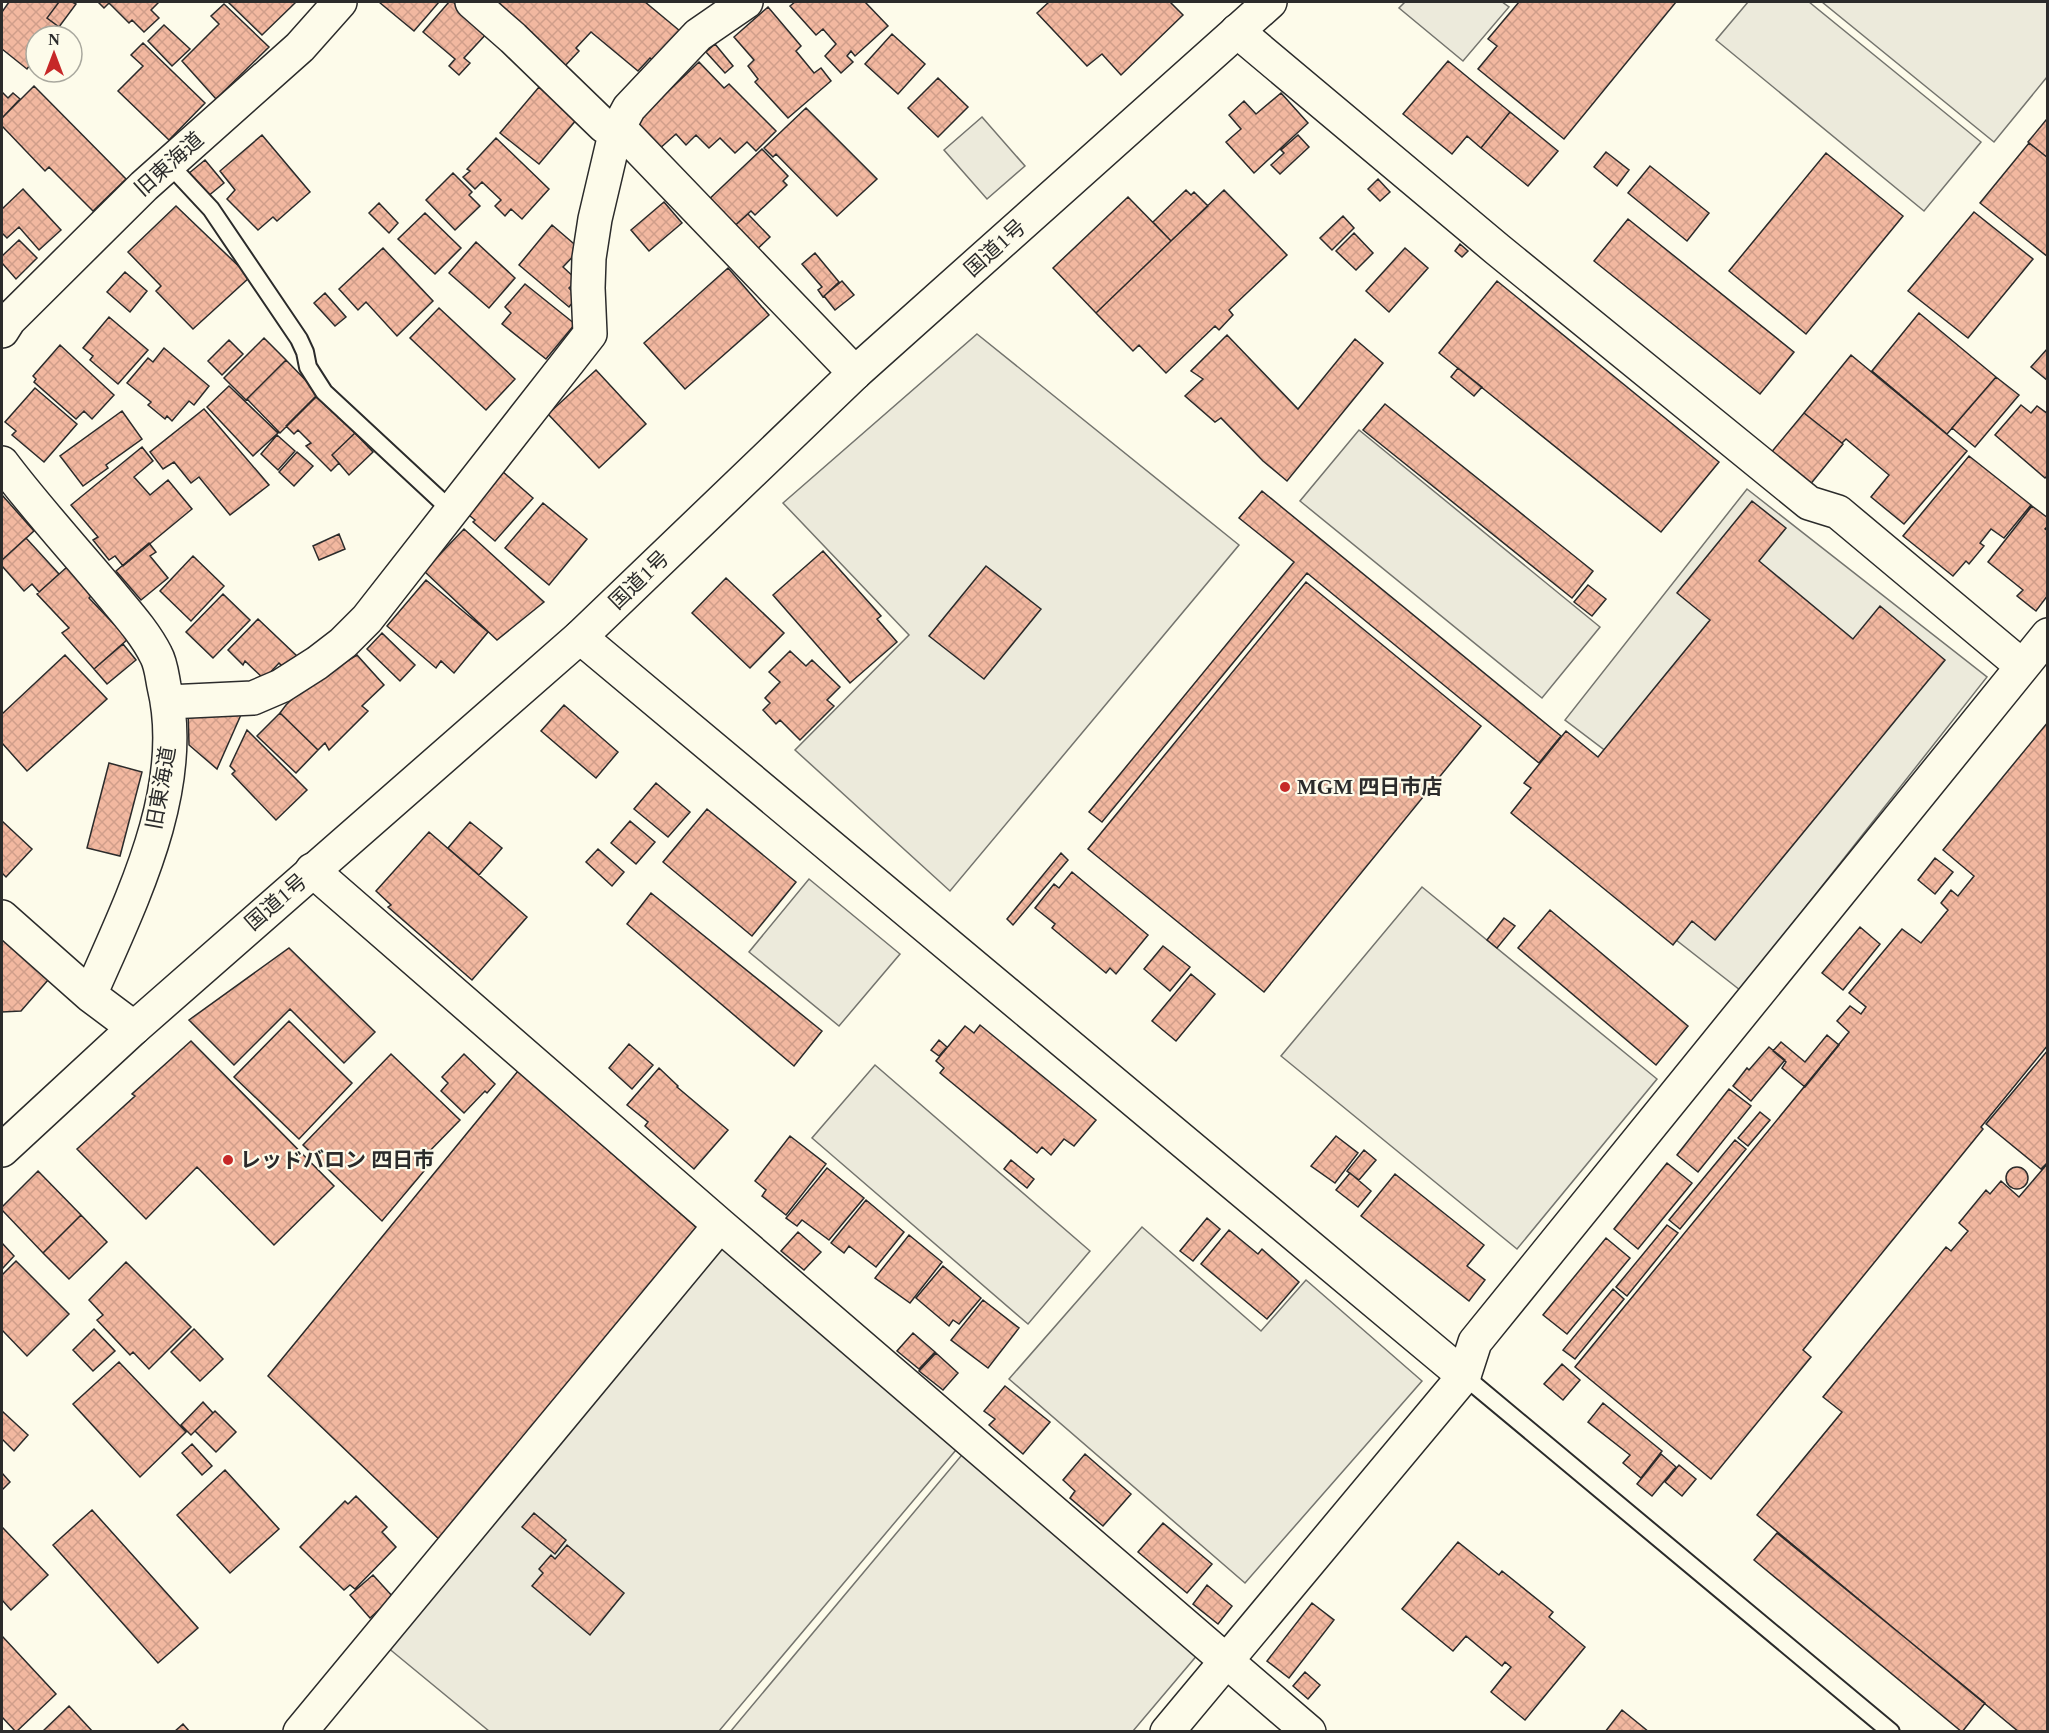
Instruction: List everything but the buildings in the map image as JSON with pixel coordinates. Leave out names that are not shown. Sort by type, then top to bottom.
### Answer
[{"type":"main road","points":[[472,2],[615,134],[627,136],[855,372]]},
{"type":"main road","points":[[168,702],[253,698],[281,686],[317,663],[343,643],[367,619],[590,334],[589,258],[615,134],[629,108],[698,35],[746,2]]},
{"type":"main road","name":"国道1号","points":[[2,1150],[134,1028],[312,870],[580,637],[855,372],[1270,2]]},
{"type":"main road","name":"旧東海道","points":[[4,321],[169,164],[300,47],[336,3]]},
{"type":"main road","points":[[1237,31],[1497,249],[1809,503],[1838,512],[2022,666]]},
{"type":"main road","name":"旧東海道","points":[[2,463],[129,616],[157,656],[168,702],[170,759],[156,828],[130,902],[90,995]]},
{"type":"main road","points":[[1167,1731],[1464,1376],[1475,1342],[2048,635]]},
{"type":"main road","points":[[580,637],[1464,1376]]},
{"type":"main road","points":[[312,870],[720,1225],[1309,1731]]},
{"type":"main road","points":[[2,917],[90,995],[134,1028]]},
{"type":"main road","points":[[300,1731],[720,1225]]},
{"type":"lane","points":[[169,164],[217,219],[299,339],[308,367],[324,392],[451,510]]},
{"type":"lane","points":[[1464,1376],[1891,1731]]},
{"type":"shaded area","points":[[1405,2],[1502,2],[1509,7],[1463,61],[1399,8]]},
{"type":"shaded area","points":[[1748,2],[1809,2],[1981,142],[1924,211],[1716,40]]},
{"type":"shaded area","points":[[1822,2],[2047,2],[2047,77],[1994,142]]},
{"type":"shaded area","points":[[982,117],[1025,166],[987,199],[944,150]]},
{"type":"shaded area","points":[[977,334],[1239,545],[950,891],[795,750],[909,635],[783,503]]},
{"type":"shaded area","points":[[1359,430],[1600,627],[1542,698],[1300,501]]},
{"type":"shaded area","points":[[1747,489],[1987,677],[1740,990],[1542,835],[1607,752],[1565,720]]},
{"type":"shaded area","points":[[809,879],[900,954],[839,1026],[749,952]]},
{"type":"shaded area","points":[[1422,887],[1657,1079],[1517,1249],[1281,1056]]},
{"type":"shaded area","points":[[875,1065],[1090,1251],[1028,1324],[812,1138]]},
{"type":"shaded area","points":[[1142,1227],[1261,1331],[1306,1280],[1422,1381],[1245,1583],[1009,1379]]},
{"type":"shaded area","points":[[723,1247],[961,1444],[719,1731],[489,1731],[387,1647]]},
{"type":"shaded area","points":[[966,1450],[1204,1647],[1133,1731],[730,1732]]},
{"type":"place","name":"MGM 四日市店","points":[[1285,787]]},
{"type":"place","name":"レッドバロン 四日市","points":[[228,1160]]}]
